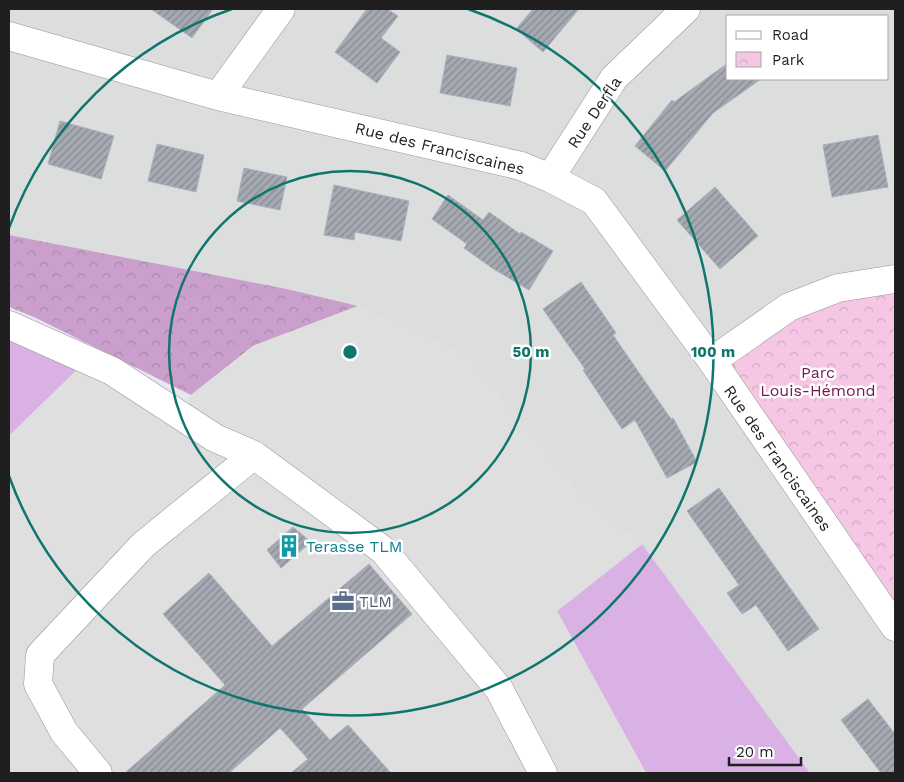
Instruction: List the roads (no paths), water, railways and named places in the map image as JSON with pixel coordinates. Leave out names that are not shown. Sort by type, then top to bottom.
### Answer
[{"type":"street","points":[[218,96],[280,9]]},
{"type":"street","name":"Rue Derfla","points":[[550,178],[614,78],[686,9]]},
{"type":"street","name":"Rue des Franciscaines","points":[[9,36],[218,96],[521,166],[550,178],[594,202],[712,361],[895,627]]},
{"type":"street","points":[[712,361],[789,307],[838,288],[895,279]]},
{"type":"street","points":[[9,325],[112,371],[215,438],[254,455],[383,550],[498,689],[543,773]]},
{"type":"street","points":[[98,773],[64,732],[38,684],[40,655],[143,545],[254,455]]},
{"type":"place","name":"Terasse TLM","points":[[289,546]]},
{"type":"place","name":"TLM","points":[[343,601]]},
{"type":"park label","name":"Parc Louis-Hémond","points":[[818,381]]}]
